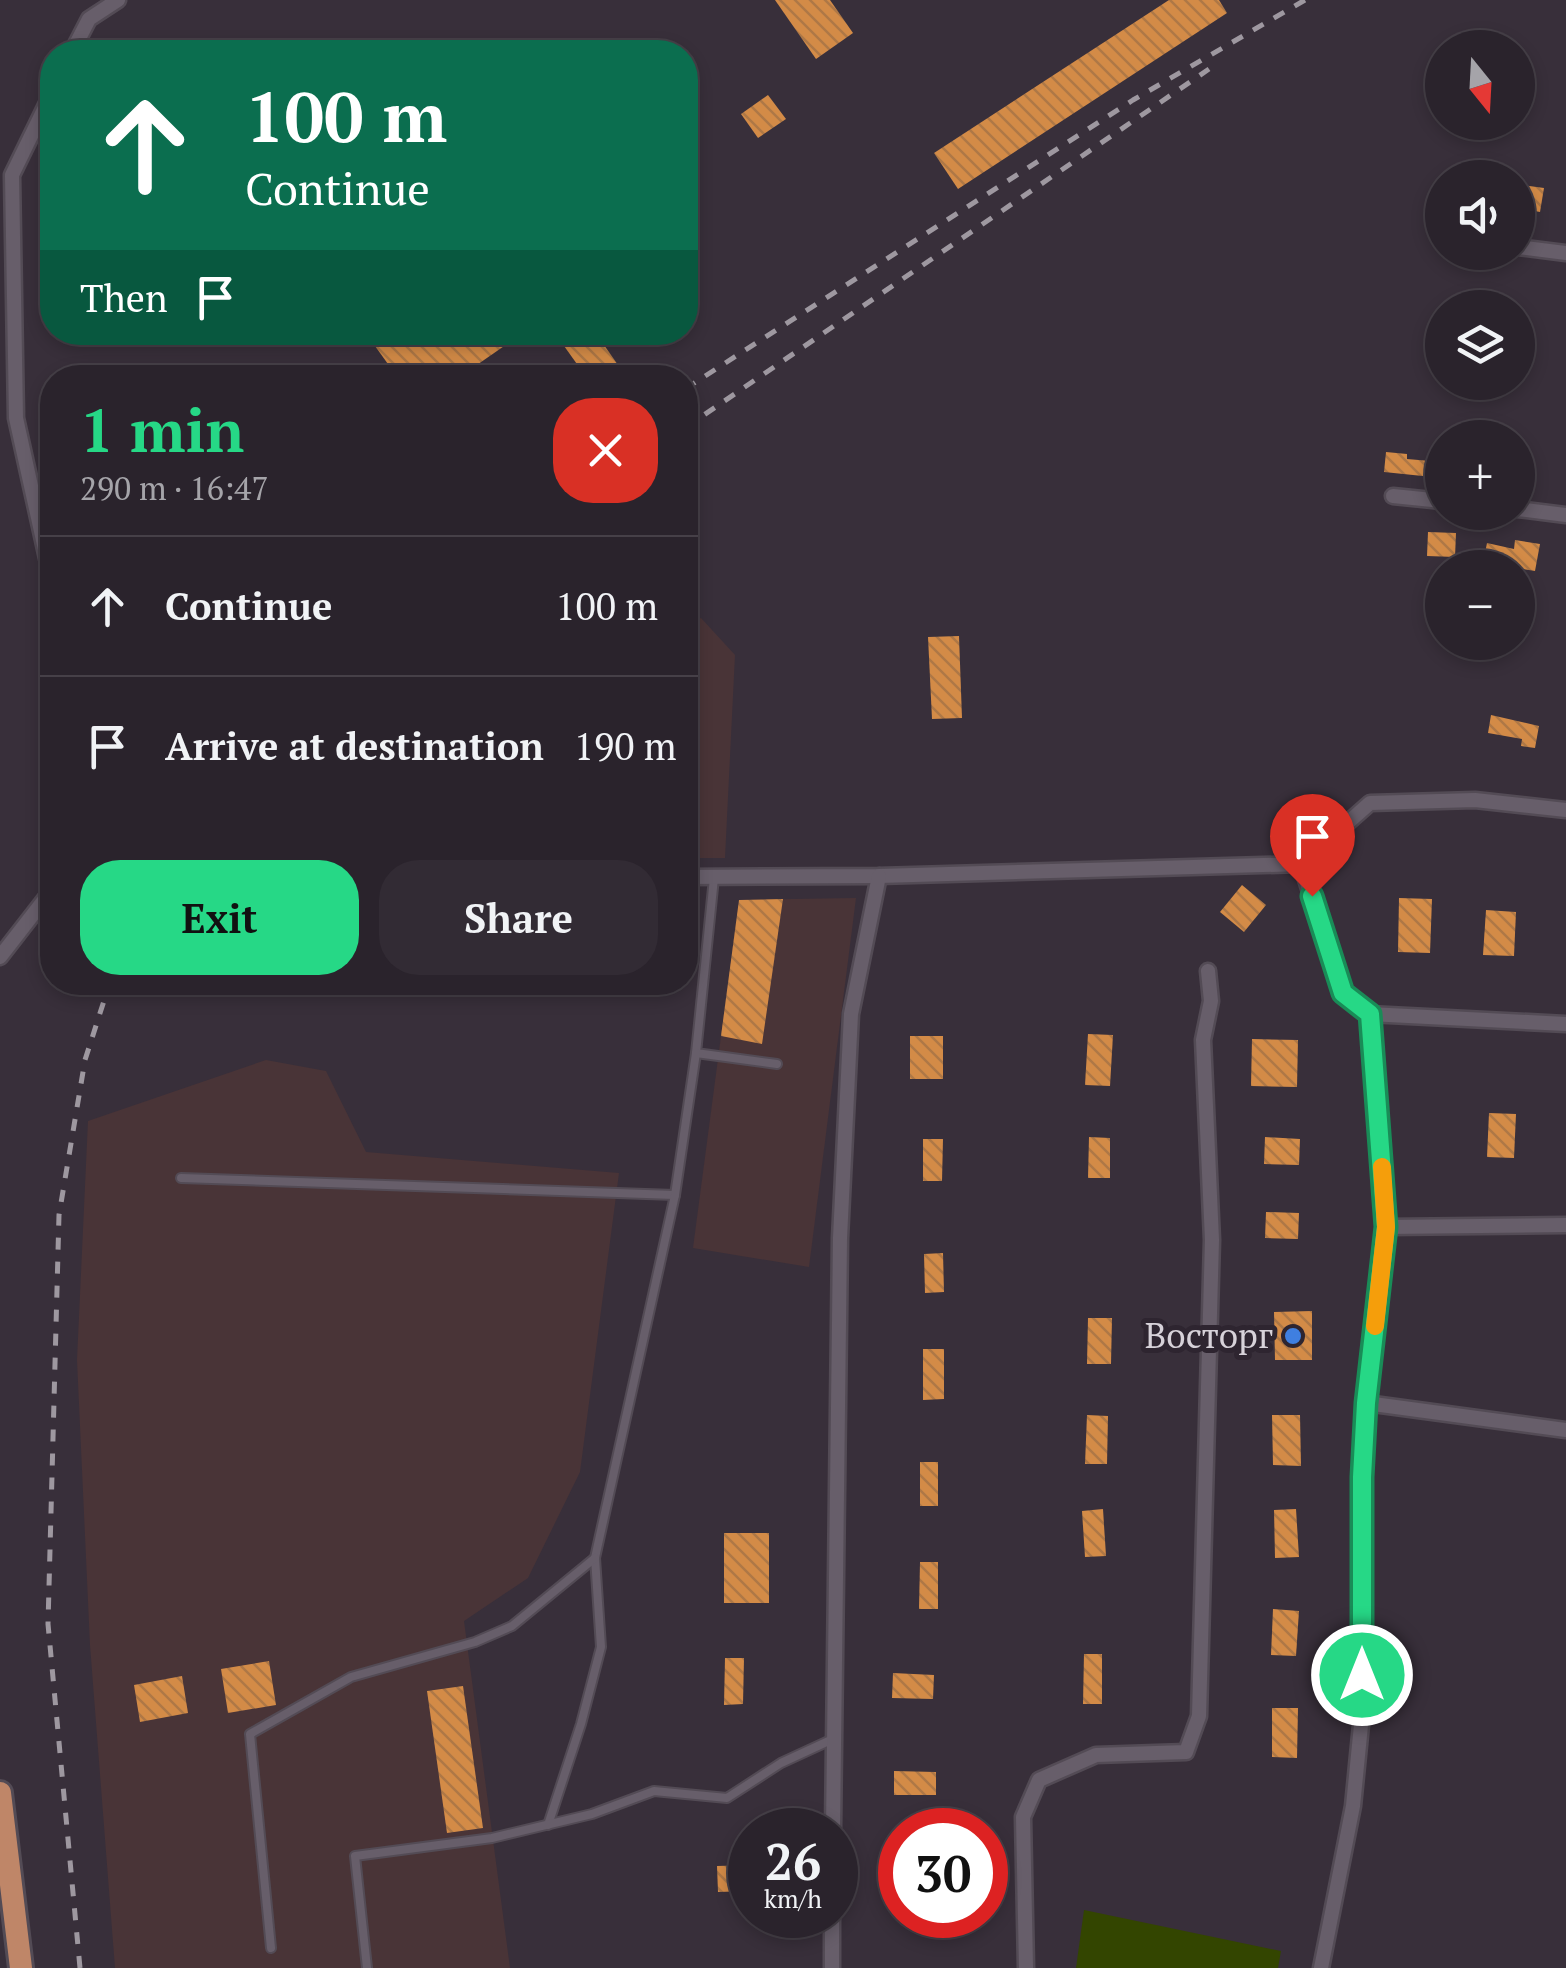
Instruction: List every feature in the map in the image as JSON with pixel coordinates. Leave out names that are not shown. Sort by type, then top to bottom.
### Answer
[{"type":"main road","points":[[0,1793],[21,1968]]},
{"type":"street","points":[[78,40],[88,19],[118,0]]},
{"type":"street","points":[[40,117],[12,175],[16,418],[40,527]]},
{"type":"street","points":[[1535,250],[1566,253]]},
{"type":"street","points":[[1393,496],[1425,499]]},
{"type":"street","points":[[1535,512],[1566,515]]},
{"type":"street","points":[[698,877],[1301,864],[1370,803],[1475,800],[1566,810]]},
{"type":"street","points":[[1301,864],[1343,993],[1370,1014],[1566,1024]]},
{"type":"street","points":[[833,1808],[840,1238],[847,1088],[851,1014],[879,876]]},
{"type":"street","points":[[0,957],[40,905]]},
{"type":"street","points":[[1026,1968],[1023,1817],[1039,1780],[1096,1755],[1186,1752],[1198,1716],[1212,1240],[1204,1040],[1211,1001],[1208,971]]},
{"type":"street","points":[[1321,1968],[1353,1806],[1362,1715],[1362,1477],[1366,1403],[1386,1227],[1370,1014]]},
{"type":"street","points":[[1386,1227],[1566,1225]]},
{"type":"street","points":[[1366,1403],[1566,1430]]},
{"type":"street","points":[[832,1938],[832,1968]]},
{"type":"lane","points":[[548,1824],[601,1647],[595,1558],[675,1195],[696,1053],[714,878]]},
{"type":"lane","points":[[696,1053],[778,1064]]},
{"type":"lane","points":[[181,1178],[675,1195]]},
{"type":"lane","points":[[271,1948],[250,1734],[351,1677],[475,1642],[512,1626],[595,1558]]},
{"type":"lane","points":[[367,1968],[355,1856],[492,1838],[592,1814],[654,1792],[727,1798],[782,1763],[834,1739]]},
{"type":"shaded area","points":[[701,618],[735,655],[725,858],[698,858]]},
{"type":"shaded area","points":[[856,898],[809,1267],[693,1248],[739,900]]},
{"type":"shaded area","points":[[266,1060],[326,1071],[366,1152],[619,1173],[580,1472],[528,1578],[464,1621],[510,1968],[115,1968],[90,1645],[77,1360],[88,1121]]},
{"type":"green space","points":[[1084,1910],[1281,1951],[1278,1968],[1076,1968]]},
{"type":"building","points":[[775,0],[830,0],[853,33],[816,59]]},
{"type":"building","points":[[1169,0],[1219,0],[1227,13],[958,189],[934,153]]},
{"type":"building","points":[[768,95],[786,119],[758,138],[741,114]]},
{"type":"building","points":[[1535,187],[1544,188],[1540,212],[1535,211]]},
{"type":"building","points":[[506,345],[477,365],[389,365],[375,346]]},
{"type":"building","points":[[563,345],[604,345],[618,365],[578,365]]},
{"type":"building","points":[[1386,452],[1425,461],[1425,476],[1384,472]]},
{"type":"building","points":[[1428,532],[1456,533],[1455,550],[1427,550]]},
{"type":"building","points":[[1515,540],[1540,544],[1535,571],[1535,550],[1486,550],[1487,543],[1514,549]]},
{"type":"building","points":[[959,636],[962,718],[932,719],[928,637]]},
{"type":"building","points":[[1491,715],[1539,726],[1535,748],[1521,746],[1522,739],[1488,733]]},
{"type":"building","points":[[1242,885],[1266,905],[1244,932],[1220,912]]},
{"type":"building","points":[[1399,898],[1432,899],[1430,953],[1398,952]]},
{"type":"building","points":[[783,899],[762,1044],[721,1036],[739,900]]},
{"type":"building","points":[[1486,910],[1516,912],[1514,956],[1483,955]]},
{"type":"building","points":[[1088,1034],[1113,1035],[1110,1086],[1085,1085]]},
{"type":"building","points":[[910,1036],[943,1036],[943,1079],[910,1079]]},
{"type":"building","points":[[1252,1039],[1298,1040],[1297,1087],[1251,1086]]},
{"type":"building","points":[[1489,1113],[1516,1114],[1514,1158],[1487,1157]]},
{"type":"building","points":[[1089,1137],[1110,1138],[1110,1178],[1088,1178]]},
{"type":"building","points":[[1265,1137],[1300,1139],[1299,1165],[1264,1164]]},
{"type":"building","points":[[923,1139],[943,1139],[942,1181],[923,1181]]},
{"type":"building","points":[[1266,1212],[1299,1213],[1298,1239],[1265,1238]]},
{"type":"building","points":[[943,1253],[944,1292],[925,1293],[924,1254]]},
{"type":"building","name":"Восторг","points":[[1312,1311],[1312,1360],[1275,1360],[1274,1312]]},
{"type":"building","points":[[1088,1318],[1112,1318],[1111,1364],[1087,1364]]},
{"type":"building","points":[[923,1349],[944,1349],[944,1399],[923,1400]]},
{"type":"building","points":[[1087,1415],[1108,1416],[1107,1464],[1085,1464]]},
{"type":"building","points":[[1272,1415],[1300,1415],[1301,1466],[1273,1465]]},
{"type":"building","points":[[920,1462],[938,1462],[938,1506],[920,1506]]},
{"type":"building","points":[[1103,1509],[1106,1556],[1085,1557],[1082,1511]]},
{"type":"building","points":[[1296,1509],[1299,1557],[1275,1558],[1274,1510]]},
{"type":"building","points":[[724,1533],[769,1533],[769,1603],[724,1603]]},
{"type":"building","points":[[920,1562],[938,1562],[938,1609],[919,1609]]},
{"type":"building","points":[[1273,1609],[1299,1611],[1296,1656],[1271,1655]]},
{"type":"building","points":[[1084,1654],[1102,1654],[1102,1704],[1083,1704]]},
{"type":"building","points":[[725,1658],[744,1658],[743,1704],[724,1705]]},
{"type":"building","points":[[269,1661],[276,1705],[228,1713],[221,1669]]},
{"type":"building","points":[[893,1673],[934,1675],[933,1699],[892,1698]]},
{"type":"building","points":[[182,1676],[188,1713],[140,1722],[134,1685]]},
{"type":"building","points":[[463,1686],[483,1828],[447,1833],[427,1691]]},
{"type":"building","points":[[1272,1708],[1298,1708],[1297,1758],[1272,1757]]},
{"type":"building","points":[[894,1771],[936,1772],[936,1795],[894,1795]]},
{"type":"building","points":[[717,1866],[728,1866],[728,1892],[718,1892]]},
{"type":"railway","points":[[698,381],[1133,100],[1305,0]]},
{"type":"railway","points":[[698,419],[1209,69]]},
{"type":"railway","points":[[80,1968],[48,1624],[59,1215],[85,1060],[106,995]]},
{"type":"slow traffic","points":[[1375,1326],[1386,1227],[1382,1167]]},
{"type":"place","name":"Восторг","points":[[1293,1336]]},
{"type":"route","points":[[1312,896],[1343,993],[1370,1014],[1386,1227],[1366,1403],[1362,1477],[1362,1675]]}]
